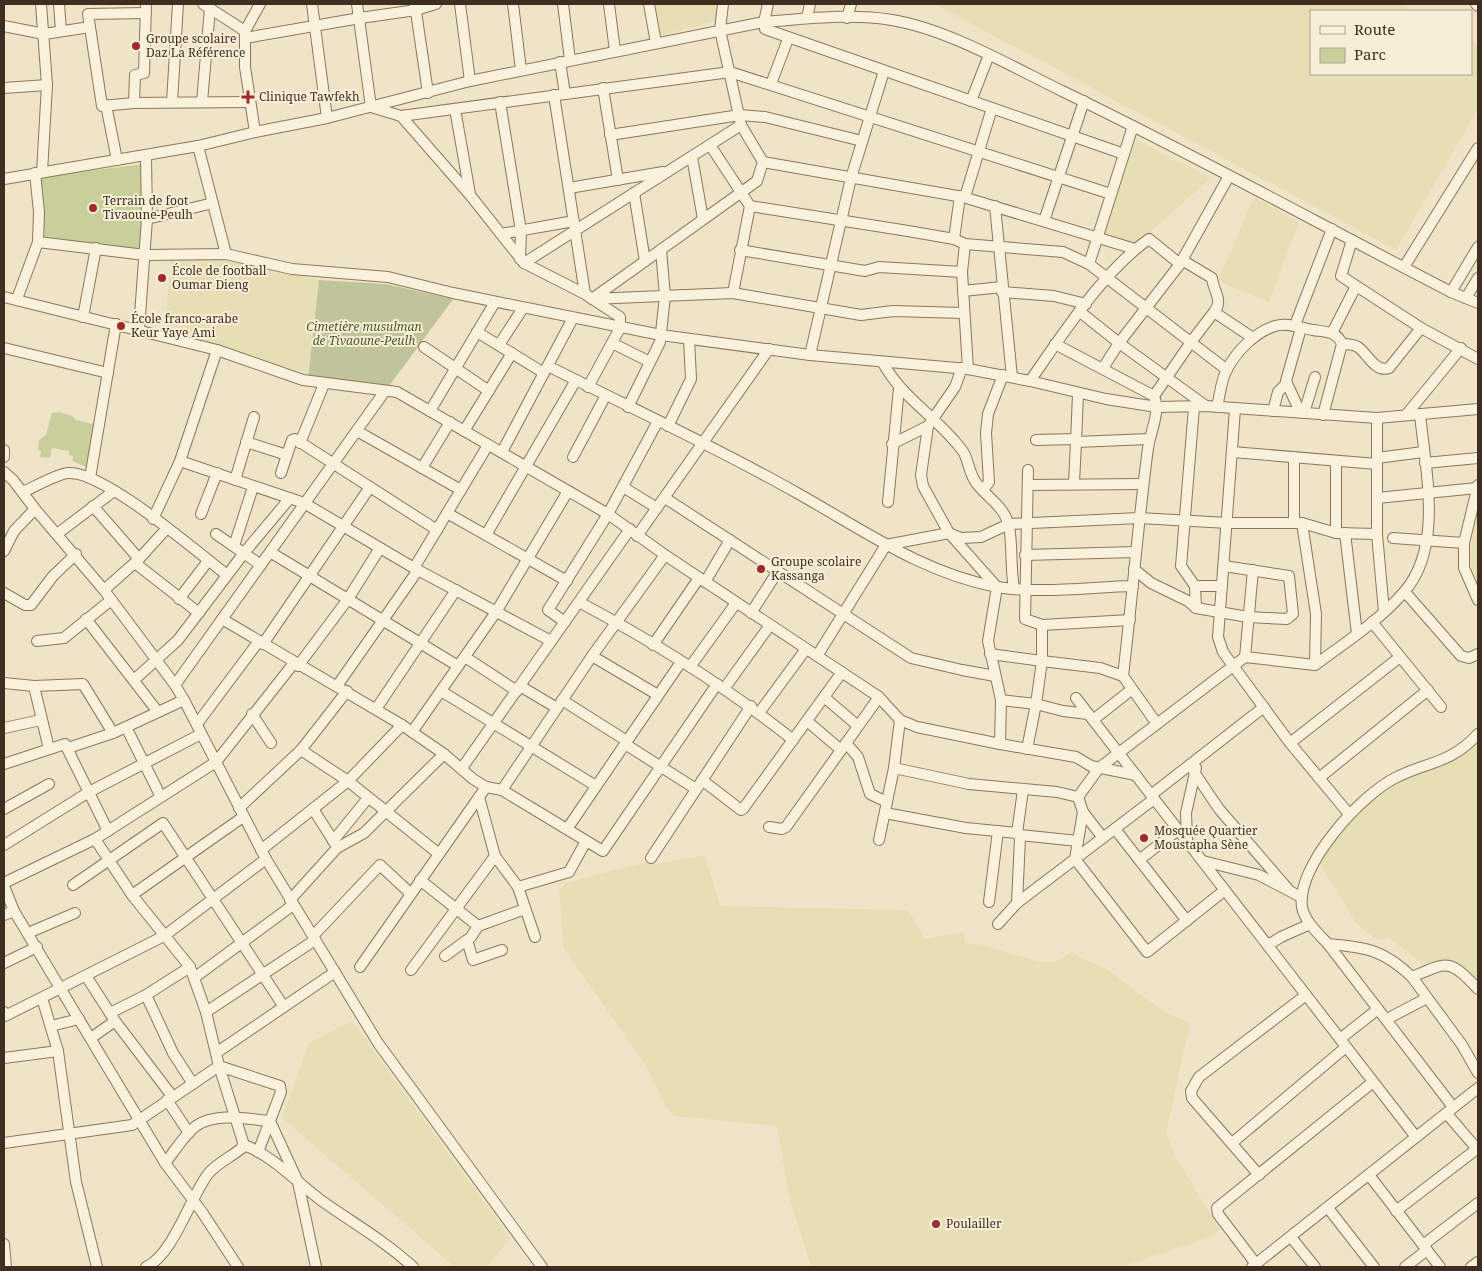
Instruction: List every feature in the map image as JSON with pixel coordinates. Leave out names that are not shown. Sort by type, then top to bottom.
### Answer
[{"type":"street","points":[[17,300],[38,242],[38,173],[47,85],[41,4]]},
{"type":"street","points":[[59,4],[61,32]]},
{"type":"street","points":[[172,102],[178,4]]},
{"type":"street","points":[[255,132],[245,67],[245,34],[260,4]]},
{"type":"street","points":[[312,4],[327,118]]},
{"type":"street","points":[[357,4],[371,107]]},
{"type":"street","points":[[207,6],[245,34],[360,18],[436,4]]},
{"type":"street","points":[[460,4],[470,81]]},
{"type":"street","points":[[513,4],[521,70]]},
{"type":"street","points":[[563,4],[565,94]]},
{"type":"street","points":[[609,4],[615,51]]},
{"type":"street","points":[[649,4],[656,43]]},
{"type":"street","points":[[589,297],[661,250],[757,181],[763,162],[741,120],[720,30],[723,4]]},
{"type":"street","points":[[768,4],[764,22],[765,29],[788,39],[1124,154]]},
{"type":"street","points":[[807,18],[810,4]]},
{"type":"street","points":[[847,18],[851,4]]},
{"type":"street","points":[[202,102],[207,6]]},
{"type":"street","points":[[416,7],[428,93]]},
{"type":"street","points":[[134,102],[135,75],[144,73],[146,8],[88,14],[102,106],[134,102],[250,102]]},
{"type":"street","points":[[4,179],[198,146],[255,132],[327,118],[470,81],[764,22],[807,18],[891,20],[933,32],[989,55],[1133,126],[1451,292],[1478,303]]},
{"type":"street","points":[[4,26],[44,34],[90,27]]},
{"type":"street","points":[[771,84],[788,39]]},
{"type":"street","points":[[971,101],[989,55]]},
{"type":"street","points":[[810,355],[829,265],[851,178],[884,71]]},
{"type":"street","points":[[371,107],[401,116],[730,72],[1111,194]]},
{"type":"street","points":[[4,88],[47,85]]},
{"type":"street","points":[[603,88],[618,180]]},
{"type":"street","points":[[554,95],[574,226],[589,297]]},
{"type":"street","points":[[1044,221],[1084,101]]},
{"type":"street","points":[[500,102],[521,231],[522,261]]},
{"type":"street","points":[[106,105],[117,160]]},
{"type":"street","points":[[954,240],[962,197],[979,152],[992,108]]},
{"type":"street","points":[[455,109],[470,195]]},
{"type":"street","points":[[401,116],[470,195],[522,261],[617,314],[621,321],[620,328],[588,387]]},
{"type":"street","points":[[610,135],[765,117],[862,141]]},
{"type":"street","points":[[522,261],[574,226],[634,193],[692,157],[741,120]]},
{"type":"street","points":[[1089,264],[1133,126]]},
{"type":"street","points":[[710,145],[750,206],[954,240],[965,244],[1063,252],[1089,264],[1227,370]]},
{"type":"street","points":[[198,146],[226,254]]},
{"type":"street","points":[[1404,267],[1478,148]]},
{"type":"street","points":[[139,329],[147,219],[146,156]]},
{"type":"street","points":[[692,157],[704,219]]},
{"type":"street","points":[[763,162],[962,197],[1134,249]]},
{"type":"street","points":[[568,188],[669,171]]},
{"type":"street","points":[[1103,368],[1118,344],[1181,262],[1229,176]]},
{"type":"street","points":[[634,193],[645,261]]},
{"type":"street","points":[[147,219],[212,203]]},
{"type":"street","points":[[733,293],[750,206]]},
{"type":"street","points":[[983,490],[989,482],[986,433],[988,414],[1008,376],[995,206]]},
{"type":"street","points":[[501,234],[574,226]]},
{"type":"street","points":[[1273,411],[1278,392],[1286,384],[1298,327],[1332,229]]},
{"type":"street","points":[[1030,381],[1055,344],[1083,308],[1134,249],[1149,239],[1181,262],[1212,278],[1213,290],[1219,300],[1219,306],[1191,342],[1154,396]]},
{"type":"street","points":[[1352,240],[1341,276],[1355,288],[1421,328],[1461,348],[1478,359]]},
{"type":"street","points":[[38,242],[145,255],[226,254],[292,269],[388,277],[523,308],[661,335],[810,355],[965,368],[1030,381],[1078,394],[1157,407],[1206,406],[1302,412],[1323,416],[1377,418],[1478,408]]},
{"type":"street","points":[[965,244],[962,272],[965,368],[931,422],[921,475],[923,486],[949,533],[997,587]]},
{"type":"street","points":[[1451,292],[1478,247]]},
{"type":"street","points":[[83,317],[96,248]]},
{"type":"street","points":[[628,407],[660,342],[665,296],[661,250]]},
{"type":"street","points":[[740,250],[865,271],[879,267],[962,272]]},
{"type":"street","points":[[1466,298],[1478,278]]},
{"type":"street","points":[[1332,333],[1355,288]]},
{"type":"street","points":[[963,291],[1002,290],[1054,296],[1083,308],[1118,344],[1206,406]]},
{"type":"street","points":[[589,297],[733,293],[862,316],[894,311],[963,313]]},
{"type":"street","points":[[4,297],[139,329],[217,350],[303,380],[397,392],[608,514],[664,556],[879,697],[900,720],[916,727],[1076,757],[1091,766],[1136,775]]},
{"type":"street","points":[[430,411],[495,302]]},
{"type":"street","points":[[499,345],[523,308]]},
{"type":"street","points":[[1214,312],[1253,338]]},
{"type":"street","points":[[502,452],[573,318]]},
{"type":"street","points":[[90,478],[116,324]]},
{"type":"street","points":[[1217,407],[1227,370],[1241,350],[1253,338],[1275,325],[1332,333],[1339,338],[1342,344],[1336,358],[1323,416]]},
{"type":"street","points":[[1342,344],[1357,346],[1378,368],[1384,370],[1389,368],[1421,328]]},
{"type":"street","points":[[477,332],[512,353],[546,370],[576,380],[797,493],[929,568],[997,587],[1133,586]]},
{"type":"street","points":[[668,426],[691,379],[689,339]]},
{"type":"street","points":[[612,343],[650,362]]},
{"type":"street","points":[[1055,344],[1154,396],[1157,407],[1150,439],[1139,518],[1130,620],[1122,676]]},
{"type":"street","points":[[4,348],[108,372]]},
{"type":"street","points":[[424,348],[489,391]]},
{"type":"street","points":[[1406,415],[1461,348]]},
{"type":"street","points":[[462,768],[579,602],[634,533],[658,508],[769,349]]},
{"type":"street","points":[[153,519],[180,461],[217,350]]},
{"type":"street","points":[[464,431],[512,353]]},
{"type":"street","points":[[883,362],[899,388],[931,422],[965,453],[969,471],[1003,512],[1009,524],[1010,571],[1019,588],[1025,619],[1042,625],[1130,620]]},
{"type":"street","points":[[1302,412],[1315,377]]},
{"type":"street","points":[[486,535],[576,380]]},
{"type":"street","points":[[300,443],[324,384]]},
{"type":"street","points":[[1286,384],[1302,412]]},
{"type":"street","points":[[888,502],[892,444],[899,388]]},
{"type":"street","points":[[175,685],[385,391]]},
{"type":"street","points":[[1074,483],[1078,394]]},
{"type":"street","points":[[573,457],[606,395]]},
{"type":"street","points":[[1194,407],[1183,521],[1181,566],[1194,586],[1196,608]]},
{"type":"street","points":[[1235,409],[1218,637],[1223,652],[1290,744],[1349,814]]},
{"type":"street","points":[[1078,797],[1099,768],[1245,657],[1315,665],[1372,622],[1405,592],[1423,557],[1427,540],[1428,493],[1420,414]]},
{"type":"street","points":[[234,480],[254,417]]},
{"type":"street","points":[[1377,418],[1377,534],[1384,612]]},
{"type":"street","points":[[565,622],[548,610],[608,514],[658,421]]},
{"type":"street","points":[[422,468],[450,422]]},
{"type":"street","points":[[892,444],[931,422]]},
{"type":"street","points":[[357,431],[461,490]]},
{"type":"street","points":[[281,473],[292,440],[295,439],[437,530]]},
{"type":"street","points":[[1036,440],[1150,439]]},
{"type":"street","points":[[246,442],[287,455]]},
{"type":"street","points":[[337,686],[416,569],[488,445]]},
{"type":"street","points":[[4,450],[4,457]]},
{"type":"street","points":[[1232,452],[1336,461],[1478,458]]},
{"type":"street","points":[[1294,457],[1298,523],[1316,614],[1315,665]]},
{"type":"street","points":[[180,461],[253,487],[304,502],[416,569],[551,641]]},
{"type":"street","points":[[1336,461],[1340,533],[1357,634]]},
{"type":"street","points":[[1019,588],[1025,555],[1028,470]]},
{"type":"street","points":[[4,472],[76,554],[158,660],[175,685],[241,813],[291,903],[378,1043],[542,1267]]},
{"type":"street","points":[[23,492],[68,473],[90,478],[114,491],[167,528],[227,576]]},
{"type":"street","points":[[201,514],[217,473]]},
{"type":"street","points":[[1028,485],[1074,483],[1144,484]]},
{"type":"street","points":[[1377,498],[1478,486],[1464,543],[1464,568],[1478,600]]},
{"type":"street","points":[[234,546],[253,487]]},
{"type":"street","points":[[4,845],[89,792],[144,763],[199,729],[309,576],[370,487]]},
{"type":"street","points":[[623,487],[658,508]]},
{"type":"street","points":[[57,534],[114,491]]},
{"type":"street","points":[[412,732],[496,612],[568,491]]},
{"type":"street","points":[[134,680],[158,660],[199,613],[244,553],[290,498]]},
{"type":"street","points":[[665,498],[911,658],[995,676]]},
{"type":"street","points":[[93,506],[137,561],[179,599],[199,613]]},
{"type":"street","points":[[4,551],[14,531],[35,509]]},
{"type":"street","points":[[447,513],[567,581]]},
{"type":"street","points":[[817,656],[886,545],[949,533],[961,538],[981,537],[1009,524],[1026,522],[1139,518],[1228,523],[1298,523],[1340,533],[1377,534]]},
{"type":"street","points":[[104,590],[137,561],[167,528]]},
{"type":"street","points":[[216,534],[261,565]]},
{"type":"street","points":[[1393,538],[1464,543]]},
{"type":"street","points":[[653,645],[730,540]]},
{"type":"street","points":[[238,1267],[139,1121],[14,910],[4,888],[95,839],[216,762],[252,714],[296,665],[348,599],[380,548]]},
{"type":"street","points":[[270,552],[458,666]]},
{"type":"street","points":[[1025,555],[1136,552]]},
{"type":"street","points":[[4,593],[25,605],[30,605],[52,576],[76,554]]},
{"type":"street","points":[[502,790],[592,656],[618,623],[664,556]]},
{"type":"street","points":[[179,599],[208,561]]},
{"type":"street","points":[[1134,569],[1151,582],[1188,601],[1196,608],[1248,616],[1288,619],[1293,614],[1289,576],[1224,566]]},
{"type":"street","points":[[1245,657],[1253,570]]},
{"type":"street","points":[[751,612],[778,571]]},
{"type":"street","points":[[1194,586],[1222,586]]},
{"type":"street","points":[[997,587],[988,641],[1001,700],[1000,744]]},
{"type":"street","points":[[376,709],[456,590]]},
{"type":"street","points":[[1405,592],[1462,656],[1469,658],[1478,654]]},
{"type":"street","points":[[36,641],[64,638],[111,600]]},
{"type":"street","points":[[579,602],[618,623],[720,687],[755,710],[793,740]]},
{"type":"street","points":[[567,829],[658,695],[736,603]]},
{"type":"street","points":[[86,619],[158,712]]},
{"type":"street","points":[[222,619],[296,665],[347,691],[402,725],[444,754],[486,787],[502,790],[603,851],[660,766],[770,625]]},
{"type":"street","points":[[1372,622],[1441,707]]},
{"type":"street","points":[[1027,749],[1042,661],[1042,625]]},
{"type":"street","points":[[651,858],[702,780],[755,710],[806,649]]},
{"type":"street","points":[[990,654],[1100,668],[1122,676],[1156,724]]},
{"type":"street","points":[[592,656],[658,695]]},
{"type":"street","points":[[465,657],[518,688],[560,704],[626,742],[696,789]]},
{"type":"street","points":[[1290,744],[1400,657]]},
{"type":"street","points":[[702,780],[743,810],[842,672]]},
{"type":"street","points":[[4,683],[34,686],[83,684],[113,733]]},
{"type":"street","points":[[34,686],[49,749]]},
{"type":"street","points":[[1001,700],[1036,704],[1091,717],[1131,690]]},
{"type":"street","points":[[1319,778],[1428,690]]},
{"type":"street","points":[[132,895],[188,858],[241,813],[302,750],[347,691]]},
{"type":"street","points":[[441,691],[596,786]]},
{"type":"street","points":[[769,827],[786,828],[879,697]]},
{"type":"street","points":[[824,698],[858,726]]},
{"type":"street","points":[[1076,698],[1416,1138]]},
{"type":"street","points":[[68,748],[113,733],[184,700]]},
{"type":"street","points":[[998,924],[1017,903],[1115,829],[1199,758],[1264,707]]},
{"type":"street","points":[[252,714],[272,743]]},
{"type":"street","points":[[4,728],[41,720]]},
{"type":"street","points":[[879,840],[894,768],[900,720]]},
{"type":"street","points":[[807,721],[858,757],[870,794],[887,802]]},
{"type":"street","points":[[4,1012],[5,1016],[62,989],[164,936],[214,898],[264,855],[313,808],[348,781],[402,725]]},
{"type":"street","points":[[126,727],[162,797]]},
{"type":"street","points":[[1396,1211],[1478,1149],[1386,1019],[1328,944],[1310,924],[1304,915],[1301,897],[1315,862],[1349,814],[1366,798],[1395,778],[1447,759],[1478,734]]},
{"type":"street","points":[[4,764],[66,744],[108,831]]},
{"type":"street","points":[[302,750],[348,781],[439,854]]},
{"type":"street","points":[[335,844],[364,833],[444,754]]},
{"type":"street","points":[[1187,842],[1186,813],[1194,772],[1199,758]]},
{"type":"street","points":[[894,768],[969,784],[1057,792],[1078,797]]},
{"type":"street","points":[[1194,772],[1219,809],[1288,890]]},
{"type":"street","points":[[4,808],[49,784]]},
{"type":"street","points":[[360,967],[486,787]]},
{"type":"street","points":[[1017,903],[1018,834],[1023,790]]},
{"type":"street","points":[[479,796],[495,856],[518,887],[535,937]]},
{"type":"street","points":[[1078,797],[1083,812],[1103,838]]},
{"type":"street","points":[[194,978],[291,903],[368,798]]},
{"type":"street","points":[[313,808],[335,844]]},
{"type":"street","points":[[1083,812],[1075,859],[1147,952],[1225,890]]},
{"type":"street","points":[[885,813],[923,822],[1078,841]]},
{"type":"street","points":[[73,885],[163,823],[188,858],[284,1007]]},
{"type":"street","points":[[1115,829],[1186,921]]},
{"type":"street","points":[[1139,860],[1178,830]]},
{"type":"street","points":[[989,902],[998,831]]},
{"type":"street","points":[[95,839],[132,895],[190,967],[206,1012],[219,1066],[244,1145],[258,1152],[386,1244],[413,1266]]},
{"type":"street","points":[[518,887],[569,872],[586,841]]},
{"type":"street","points":[[411,970],[495,856]]},
{"type":"street","points":[[1203,861],[1259,875],[1301,897]]},
{"type":"street","points":[[206,1012],[314,938],[380,865],[411,894]]},
{"type":"street","points":[[420,880],[478,926]]},
{"type":"street","points":[[4,915],[14,910]]},
{"type":"street","points":[[445,956],[467,940],[478,926],[526,910]]},
{"type":"street","points":[[28,934],[74,912]]},
{"type":"street","points":[[1268,946],[1281,937],[1310,924]]},
{"type":"street","points":[[467,940],[473,960],[502,950]]},
{"type":"street","points":[[1328,944],[1365,947],[1395,961],[1412,977],[1462,1045],[1478,1073]]},
{"type":"street","points":[[4,963],[37,947]]},
{"type":"street","points":[[1412,977],[1442,964],[1462,972],[1478,989]]},
{"type":"street","points":[[91,1038],[113,1017],[190,967]]},
{"type":"street","points":[[216,1053],[335,972]]},
{"type":"street","points":[[86,976],[170,1098],[190,1133]]},
{"type":"street","points":[[1259,1175],[1192,1098],[1192,1086],[1199,1077],[1306,995]]},
{"type":"street","points":[[146,996],[164,1038],[193,1084]]},
{"type":"street","points":[[42,998],[58,1051],[76,1182],[97,1267]]},
{"type":"street","points":[[1386,1019],[1427,998]]},
{"type":"street","points":[[1232,1143],[1378,1009]]},
{"type":"street","points":[[51,1026],[79,1018]]},
{"type":"street","points":[[4,1058],[58,1051]]},
{"type":"street","points":[[4,1143],[132,1125],[219,1066]]},
{"type":"street","points":[[219,1066],[280,1086],[281,1092],[258,1152]]},
{"type":"street","points":[[1373,1082],[1216,1211],[1254,1266],[1478,1088]]},
{"type":"street","points":[[165,1162],[190,1133],[205,1121],[235,1118],[270,1121]]},
{"type":"street","points":[[270,1121],[298,1182],[316,1267]]},
{"type":"street","points":[[152,1266],[211,1171],[244,1145]]},
{"type":"street","points":[[1369,1175],[1440,1267]]},
{"type":"street","points":[[1405,1267],[1478,1203]]},
{"type":"street","points":[[1328,1208],[1374,1267]]},
{"type":"street","points":[[1291,1237],[1313,1266]]},
{"type":"street","points":[[4,1244],[6,1267]]},
{"type":"street","points":[[1471,1267],[1478,1262]]},
{"type":"shaded area","points":[[651,4],[719,4],[717,21],[659,36]]},
{"type":"shaded area","points":[[934,4],[1399,4],[1412,10],[1310,10],[1310,75],[1472,75],[1472,42],[1478,45],[1478,109],[1396,250]]},
{"type":"shaded area","points":[[1136,139],[1211,178],[1135,245],[1104,234]]},
{"type":"shaded area","points":[[1254,197],[1299,222],[1269,302],[1218,281]]},
{"type":"shaded area","points":[[178,258],[244,262],[319,280],[308,379],[305,372],[164,332],[171,260]]},
{"type":"shaded area","points":[[1478,513],[1478,587],[1470,560],[1473,528]]},
{"type":"shaded area","points":[[1478,741],[1478,978],[1447,973],[1420,961],[1389,938],[1376,940],[1356,923],[1319,862],[1352,815],[1397,780],[1454,761]]},
{"type":"shaded area","points":[[705,855],[720,906],[908,910],[925,939],[963,932],[965,943],[983,945],[1039,962],[1058,961],[1072,951],[1079,957],[1105,968],[1165,1012],[1190,1023],[1166,1133],[1175,1156],[1220,1230],[1211,1237],[1121,1267],[811,1267],[789,1196],[777,1126],[674,1116],[666,1107],[645,1064],[564,949],[559,892],[565,883],[654,860],[657,864]]},
{"type":"shaded area","points":[[352,1021],[510,1238],[487,1267],[455,1267],[282,1118],[309,1043]]},
{"type":"green space","name":"Terrain de foot Tivaoune-Peulh","points":[[144,164],[143,251],[45,239],[40,177]]},
{"type":"green space","name":"Cimetière musulman de Tivaoune-Peulh","points":[[319,280],[386,284],[453,299],[387,389],[308,379]]},
{"type":"green space","points":[[59,412],[72,416],[76,420],[96,425],[89,468],[72,461],[73,456],[69,455],[69,451],[52,448],[50,458],[40,457],[41,451],[38,450],[39,440],[46,435],[52,413]]},
{"type":"place","name":"Groupe scolaire Daz La Référence","points":[[136,46]]},
{"type":"place","name":"Clinique Tawfekh","points":[[248,97]]},
{"type":"place","name":"Terrain de foot Tivaoune-Peulh","points":[[93,208]]},
{"type":"place","name":"École de football Oumar Dieng","points":[[162,278]]},
{"type":"place","name":"École franco-arabe Keur Yaye Ami","points":[[121,326]]},
{"type":"place","name":"Groupe scolaire Kassanga","points":[[761,569]]},
{"type":"place","name":"Mosquée Quartier Moustapha Sène","points":[[1144,838]]},
{"type":"place","name":"Poulailler","points":[[936,1224]]}]
